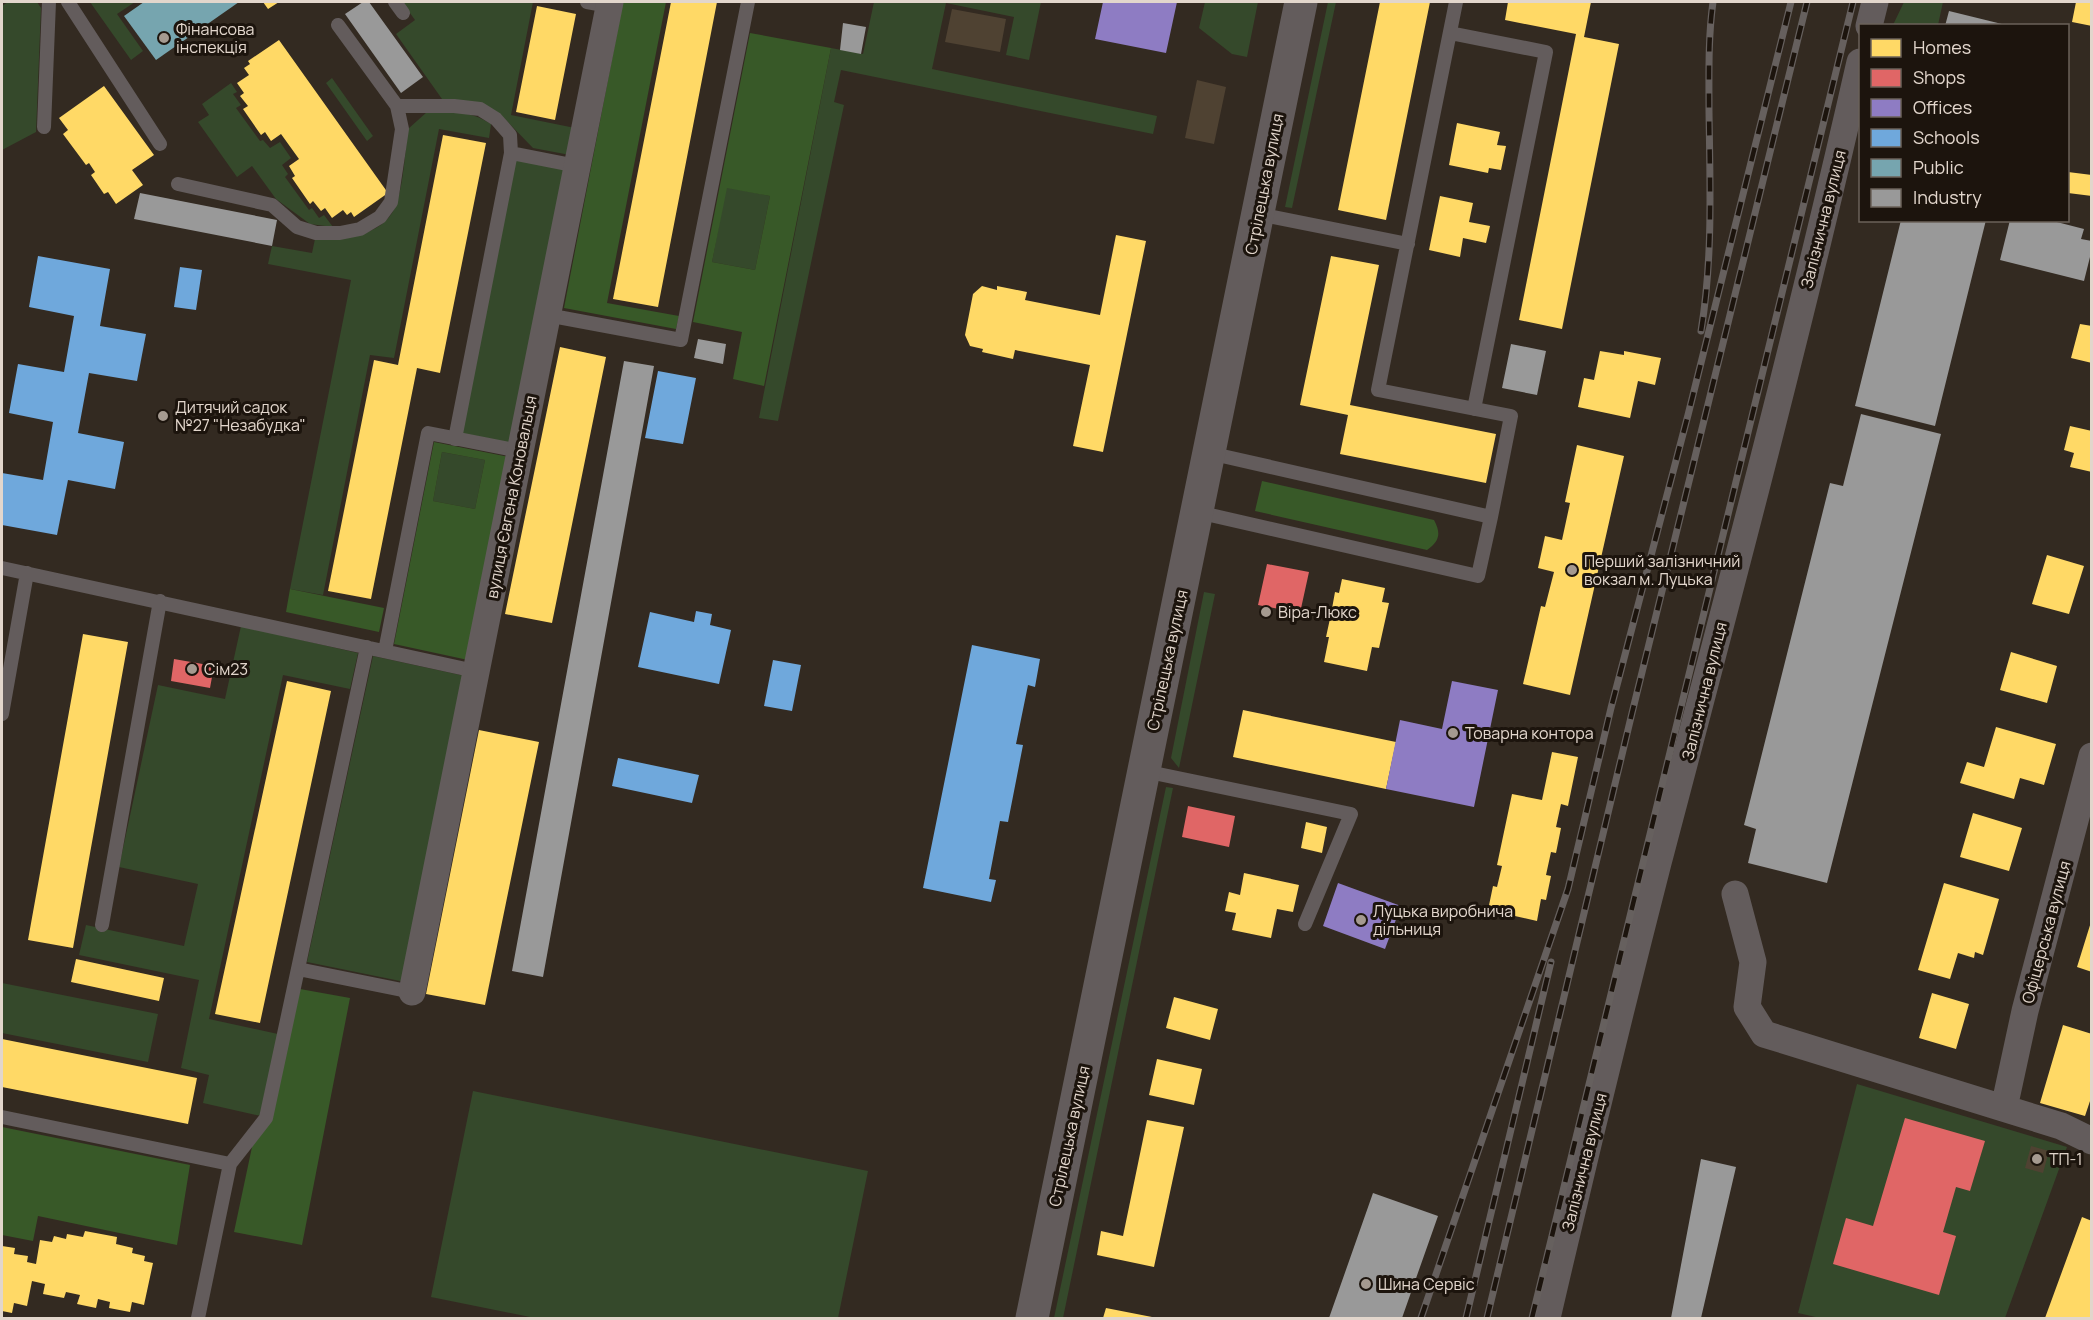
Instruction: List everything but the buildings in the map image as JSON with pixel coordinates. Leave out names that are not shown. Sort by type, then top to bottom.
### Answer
[{"type":"street","name":"Стрілецька вулиця","points":[[1032,1318],[1301,2]]},
{"type":"street","points":[[1870,24],[1875,2]]},
{"type":"street","name":"вулиця Євгена Коновальця","points":[[412,992],[577,166],[602,3]]},
{"type":"street","name":"Залізнична вулиця","points":[[1547,1318],[1621,1011],[1698,715],[1859,66]]},
{"type":"street","name":"Офіцерська вулиця","points":[[2004,1108],[2025,1011],[2091,756]]},
{"type":"street","points":[[1735,894],[1753,962],[1747,1007],[1764,1034],[2061,1126],[2091,1141]]},
{"type":"lane","points":[[44,127],[49,2]]},
{"type":"lane","points":[[68,2],[160,144]]},
{"type":"lane","points":[[394,2],[403,13]]},
{"type":"lane","points":[[547,315],[681,340],[748,2]]},
{"type":"lane","points":[[1197,512],[1478,576],[1511,416],[1378,390],[1456,2]]},
{"type":"lane","points":[[178,184],[272,205],[297,227],[316,233],[340,234],[360,228],[380,218],[391,202],[402,129],[397,106],[338,25]]},
{"type":"lane","points":[[1450,33],[1546,52],[1474,409]]},
{"type":"lane","points":[[397,106],[454,106],[480,109],[496,119],[510,135],[511,153],[455,439]]},
{"type":"lane","points":[[511,153],[577,166]]},
{"type":"lane","points":[[1258,214],[1408,243]]},
{"type":"lane","points":[[385,651],[428,433],[520,451]]},
{"type":"lane","points":[[1209,453],[1491,517]]},
{"type":"lane","points":[[2,568],[475,671]]},
{"type":"lane","points":[[2,714],[27,573]]},
{"type":"lane","points":[[102,925],[160,601]]},
{"type":"lane","points":[[198,1318],[230,1164],[266,1118],[367,647]]},
{"type":"lane","points":[[1144,771],[1350,814],[1305,924]]},
{"type":"lane","points":[[298,969],[412,992]]},
{"type":"lane","points":[[2,1117],[230,1164]]},
{"type":"green space","points":[[8,2],[37,2],[41,8],[36,132],[2,150],[2,6]]},
{"type":"green space","points":[[90,2],[135,2],[117,14],[143,51],[131,60]]},
{"type":"green space","points":[[402,2],[533,2],[511,115],[575,128],[570,155],[533,148],[500,114],[482,103],[442,99],[396,34],[415,20]]},
{"type":"green space","points":[[623,2],[666,2],[607,303],[679,316],[676,329],[564,308]]},
{"type":"green space","points":[[874,2],[1041,2],[1029,60],[1006,55],[1014,17],[946,3],[932,69],[1157,116],[1153,134],[841,70],[834,102],[844,105],[778,421],[759,418],[831,48],[863,54]]},
{"type":"green space","points":[[1205,2],[1258,2],[1247,57],[1232,54],[1199,28]]},
{"type":"green space","points":[[1328,2],[1336,2],[1292,208],[1285,207]]},
{"type":"green space","points":[[1904,2],[1943,2],[1938,24],[1893,24]]},
{"type":"green space","points":[[750,33],[831,48],[764,386],[733,379],[742,332],[693,322]],"holes":[[[727,188],[770,196],[755,270],[712,262]]]},
{"type":"green space","points":[[332,78],[373,136],[367,141],[326,83]]},
{"type":"green space","points":[[231,83],[237,92],[233,94],[241,105],[236,108],[260,141],[263,140],[270,148],[280,142],[291,158],[282,165],[288,174],[285,177],[309,210],[312,208],[319,218],[324,215],[333,227],[310,224],[276,199],[252,166],[237,177],[198,122],[209,115],[202,104]]},
{"type":"green space","points":[[427,112],[476,116],[491,124],[489,138],[439,129],[394,358],[370,355],[323,595],[290,589],[351,280],[268,264],[272,246],[312,253],[315,239],[351,237],[374,229],[384,222],[392,213],[397,202],[403,175],[408,129]]},
{"type":"green space","points":[[515,159],[567,170],[511,445],[461,436]]},
{"type":"green space","points":[[726,187],[770,196],[755,270],[712,262]]},
{"type":"green space","points":[[434,442],[509,457],[468,660],[394,644]],"holes":[[[442,452],[485,460],[475,509],[433,501]]]},
{"type":"green space","points":[[442,452],[485,460],[475,509],[433,501]]},
{"type":"green space","points":[[1262,481],[1434,520],[1438,529],[1437,540],[1427,550],[1255,511]]},
{"type":"green space","points":[[290,589],[384,608],[379,632],[286,612]]},
{"type":"green space","points":[[1204,592],[1215,594],[1179,768],[1171,758]]},
{"type":"green space","points":[[241,626],[358,653],[350,689],[283,675],[209,1019],[278,1034],[261,1116],[203,1103],[209,1075],[181,1068],[199,980],[79,955],[86,925],[184,946],[198,884],[119,867],[158,685],[225,699]]},
{"type":"green space","points":[[373,656],[465,676],[405,982],[307,962]]},
{"type":"green space","points":[[1166,787],[1173,788],[1063,1318],[1054,1318]]},
{"type":"green space","points":[[2,983],[158,1014],[148,1062],[2,1033]]},
{"type":"green space","points":[[300,989],[350,998],[302,1245],[234,1232],[252,1147]]},
{"type":"green space","points":[[1857,1084],[2067,1147],[2005,1318],[1820,1318],[1798,1313]]},
{"type":"green space","points":[[473,1091],[868,1171],[838,1318],[535,1318],[431,1297]]},
{"type":"green space","points":[[2,1127],[190,1165],[177,1245],[38,1216],[33,1241],[2,1235]]},
{"type":"railway","points":[[1701,331],[1709,249],[1709,56],[1713,2]]},
{"type":"railway","points":[[1421,1318],[1568,889],[1611,708],[1688,415],[1791,2]]},
{"type":"railway","points":[[1487,1318],[1632,713],[1807,2]]},
{"type":"railway","points":[[1532,1318],[1853,2]]},
{"type":"railway","points":[[1466,1318],[1551,962]]},
{"type":"place","name":"Фінансова інспекція","points":[[164,38]]},
{"type":"place","name":"Дитячий садок №27 \"Незабудка\"","points":[[163,416]]},
{"type":"place","name":"Перший залізничний вокзал м. Луцька","points":[[1572,570]]},
{"type":"place","name":"Віра-Люкс","points":[[1266,612]]},
{"type":"place","name":"Сім23","points":[[192,669]]},
{"type":"place","name":"Товарна контора","points":[[1453,733]]},
{"type":"place","name":"Луцька виробнича дільниця","points":[[1361,920]]},
{"type":"place","name":"ТП-1","points":[[2037,1159]]},
{"type":"place","name":"Шина Сервіс","points":[[1366,1284]]}]
